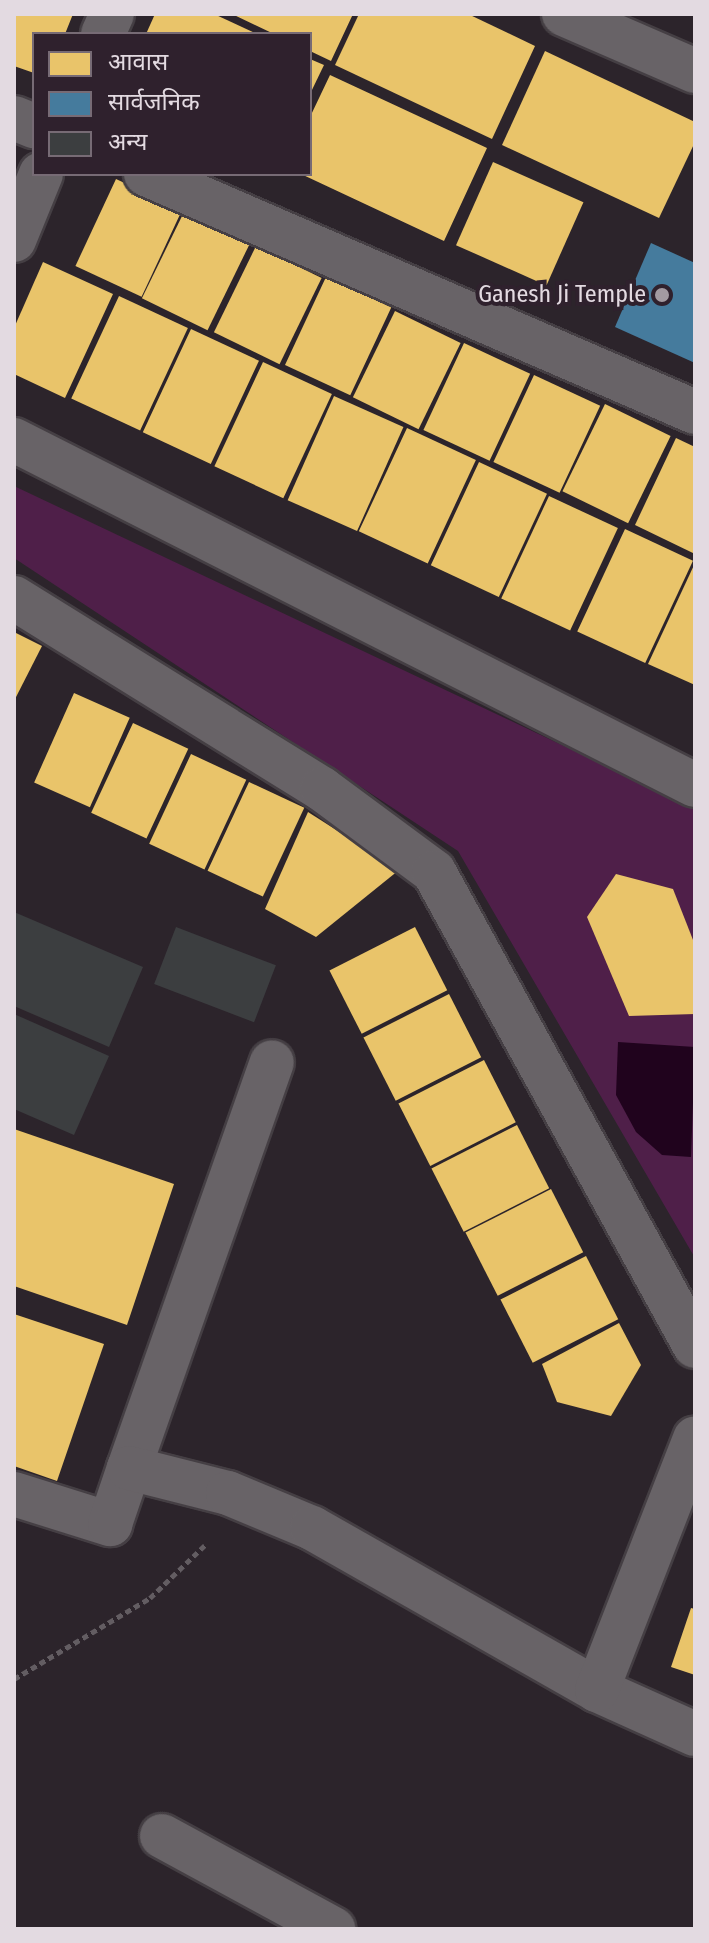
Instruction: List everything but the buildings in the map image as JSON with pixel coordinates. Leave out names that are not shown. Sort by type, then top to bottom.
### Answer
[{"type":"street","points":[[564,14],[695,71]]},
{"type":"street","points":[[14,240],[40,176]]},
{"type":"street","points":[[151,176],[695,412]]},
{"type":"street","points":[[14,440],[695,785]]},
{"type":"street","points":[[14,598],[322,789],[434,872],[695,1346]]},
{"type":"street","points":[[14,1494],[110,1524],[272,1063]]},
{"type":"street","points":[[597,1690],[695,1438]]},
{"type":"street","points":[[129,1468],[228,1493],[312,1528],[597,1690],[695,1734]]},
{"type":"street","points":[[162,1836],[333,1929]]},
{"type":"path","points":[[14,1679],[150,1598],[203,1548],[228,1493]]},
{"type":"shaded area","points":[[14,486],[695,808],[695,1258],[458,851],[14,558]]},
{"type":"shaded area","points":[[618,1042],[695,1047],[691,1157],[662,1155],[636,1132],[616,1095]]},
{"type":"place","name":"Ganesh Ji Temple","points":[[662,295]]}]
